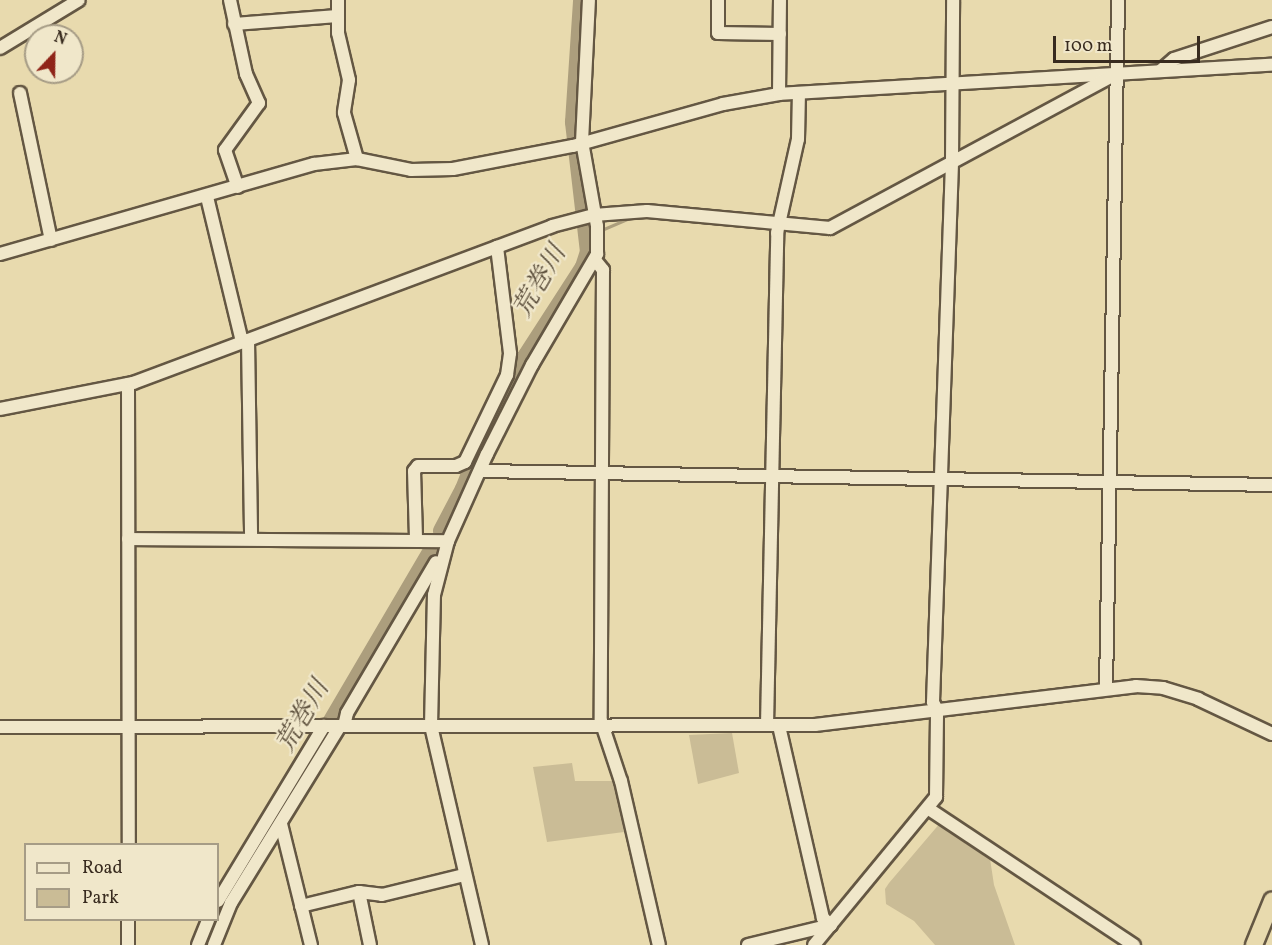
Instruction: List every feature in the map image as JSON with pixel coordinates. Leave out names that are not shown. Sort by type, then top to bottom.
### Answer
[{"type":"highway","points":[[1259,944],[1272,901]]},
{"type":"street","points":[[0,48],[79,0]]},
{"type":"street","points":[[230,0],[246,74],[259,103],[225,150],[238,187]]},
{"type":"street","points":[[338,0],[338,16],[349,80],[344,113],[357,159]]},
{"type":"street","points":[[219,900],[335,726],[347,713],[446,546],[532,365],[595,260],[599,240],[578,144],[589,0]]},
{"type":"street","points":[[718,0],[718,33],[780,34]]},
{"type":"street","points":[[779,94],[780,0]]},
{"type":"street","points":[[814,945],[929,809],[936,797],[937,710],[933,702],[938,480],[952,162],[953,0]]},
{"type":"street","points":[[1106,688],[1118,0]]},
{"type":"street","points":[[234,24],[338,16]]},
{"type":"street","points":[[1160,71],[1174,59],[1272,27]]},
{"type":"street","points":[[0,254],[207,197],[314,164],[357,159],[430,171],[578,144],[723,104],[779,94],[1272,65]]},
{"type":"street","points":[[0,409],[128,384],[497,247],[594,215],[647,211],[821,229],[840,225],[1117,73]]},
{"type":"street","points":[[20,93],[51,240]]},
{"type":"street","points":[[799,93],[800,123],[794,166],[778,224],[771,477],[773,726],[823,918],[831,925]]},
{"type":"street","points":[[207,197],[245,341],[251,538]]},
{"type":"street","points":[[416,538],[414,471],[418,466],[456,466],[465,462],[507,375],[510,353],[497,247]]},
{"type":"street","points":[[595,260],[603,270],[604,726],[659,945]]},
{"type":"street","points":[[128,384],[129,843]]},
{"type":"street","points":[[481,471],[1272,485]]},
{"type":"street","points":[[128,539],[416,538],[446,546]]},
{"type":"street","points":[[446,546],[434,595],[431,726],[482,945]]},
{"type":"street","points":[[0,727],[773,726],[909,714],[1106,688],[1163,688],[1198,699],[1272,734]]},
{"type":"street","points":[[214,945],[231,903],[281,824],[335,726]]},
{"type":"street","points":[[929,809],[1134,945]]},
{"type":"street","points":[[281,824],[311,945]]},
{"type":"street","points":[[301,906],[359,892],[382,895],[464,875]]},
{"type":"street","points":[[359,892],[370,945]]},
{"type":"street","points":[[128,921],[128,945]]},
{"type":"street","points":[[198,945],[208,921]]},
{"type":"street","points":[[748,945],[831,925]]},
{"type":"green space","points":[[732,733],[739,773],[698,784],[689,735]]},
{"type":"green space","points":[[572,763],[575,781],[615,781],[624,832],[547,842],[533,767]]},
{"type":"green space","points":[[941,822],[989,852],[994,885],[1015,945],[935,945],[914,921],[886,904],[885,889],[889,883]]},
{"type":"waterway","name":"荒巻川","points":[[442,531],[464,489],[493,416],[526,357],[584,267],[589,252],[574,122],[582,0]]},
{"type":"waterway","points":[[996,132],[1082,86]]},
{"type":"waterway","points":[[654,207],[669,207]]},
{"type":"waterway","points":[[599,231],[632,217]]},
{"type":"waterway","name":"荒巻川","points":[[278,813],[435,545]]},
{"type":"waterway","name":"荒巻川","points":[[219,913],[239,878]]},
{"type":"waterway","name":"荒巻川","points":[[205,945],[215,921]]}]
